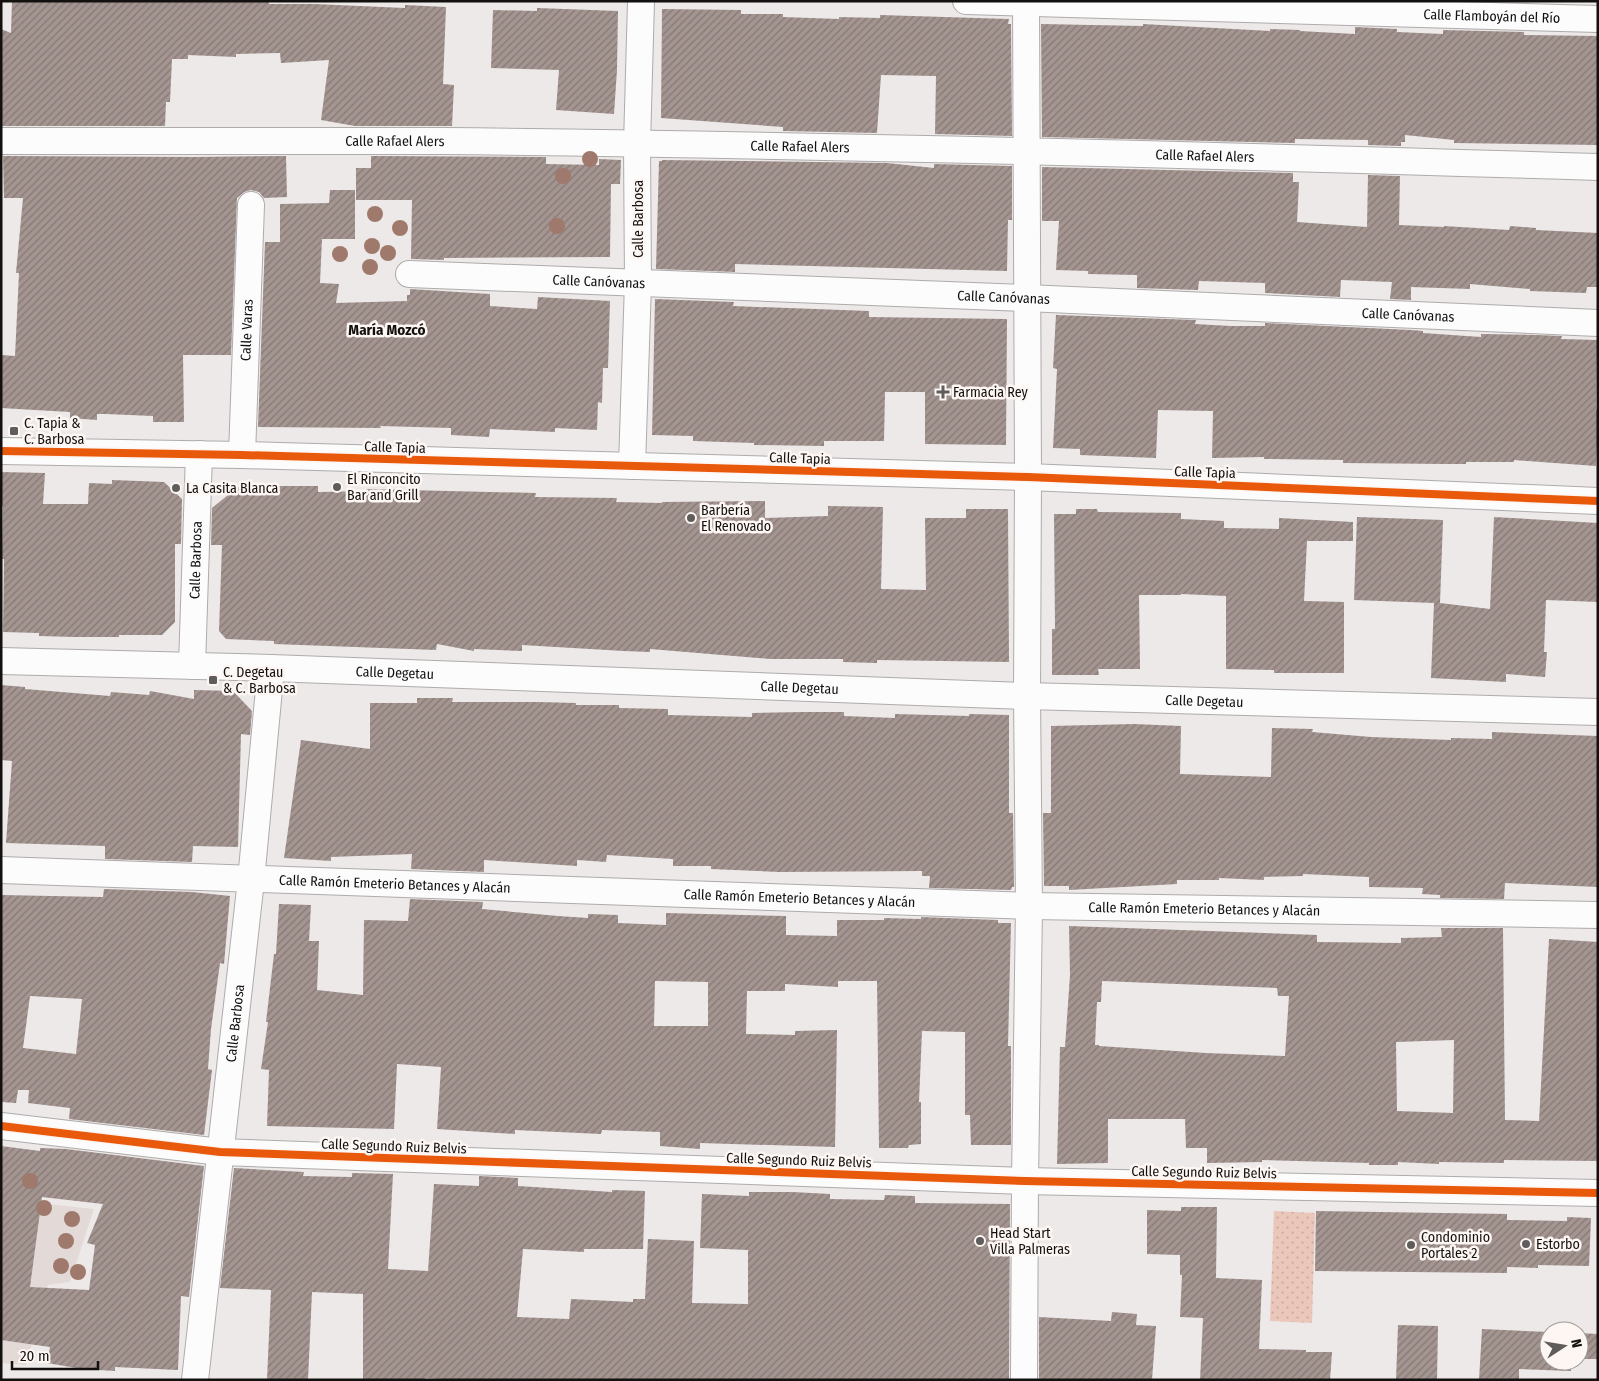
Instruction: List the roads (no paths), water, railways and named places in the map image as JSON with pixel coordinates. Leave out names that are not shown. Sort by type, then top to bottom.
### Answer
[{"type":"street","name":"Calle Barbosa","points":[[632,466],[638,283],[641,1]]},
{"type":"street","name":"Calle Flamboyán del Río","points":[[966,1],[1598,19]]},
{"type":"street","points":[[1024,1380],[1029,906],[1026,2]]},
{"type":"street","name":"Calle Rafael Alers","points":[[1,142],[259,140],[1027,150],[1598,167]]},
{"type":"street","name":"Calle Varas","points":[[242,455],[251,205]]},
{"type":"street","name":"Calle Canóvanas","points":[[409,274],[1598,323]]},
{"type":"street","name":"Calle Tapia","points":[[1,451],[242,455],[1028,477],[1598,501]]},
{"type":"street","name":"Calle Barbosa","points":[[192,666],[199,454]]},
{"type":"street","name":"Calle Degetau","points":[[1,661],[271,668],[1027,696],[1598,712]]},
{"type":"street","name":"Calle Barbosa","points":[[195,1380],[251,880],[271,668]]},
{"type":"street","name":"Calle Ramón Emeterio Betances y Alacán","points":[[1,870],[1029,906],[1598,915]]},
{"type":"street","name":"Calle Segundo Ruiz Belvis","points":[[1,1126],[220,1152],[1025,1181],[1598,1193]]},
{"type":"place","name":"Farmacia Rey","points":[[943,392]]},
{"type":"place","name":"C. Tapia & C. Barbosa","points":[[14,431]]},
{"type":"place","name":"El Rinconcito Bar and Grill","points":[[337,487]]},
{"type":"place","name":"La Casita Blanca","points":[[176,488]]},
{"type":"place","name":"Barbería El Renovado","points":[[691,518]]},
{"type":"place","name":"C. Degetau & C. Barbosa","points":[[213,680]]},
{"type":"place","name":"Head Start Villa Palmeras","points":[[980,1241]]},
{"type":"place","name":"Estorbo","points":[[1526,1244]]},
{"type":"place","name":"Condominio Portales 2","points":[[1411,1245]]},
{"type":"district","name":"María Mozcó","points":[[387,330]]}]
